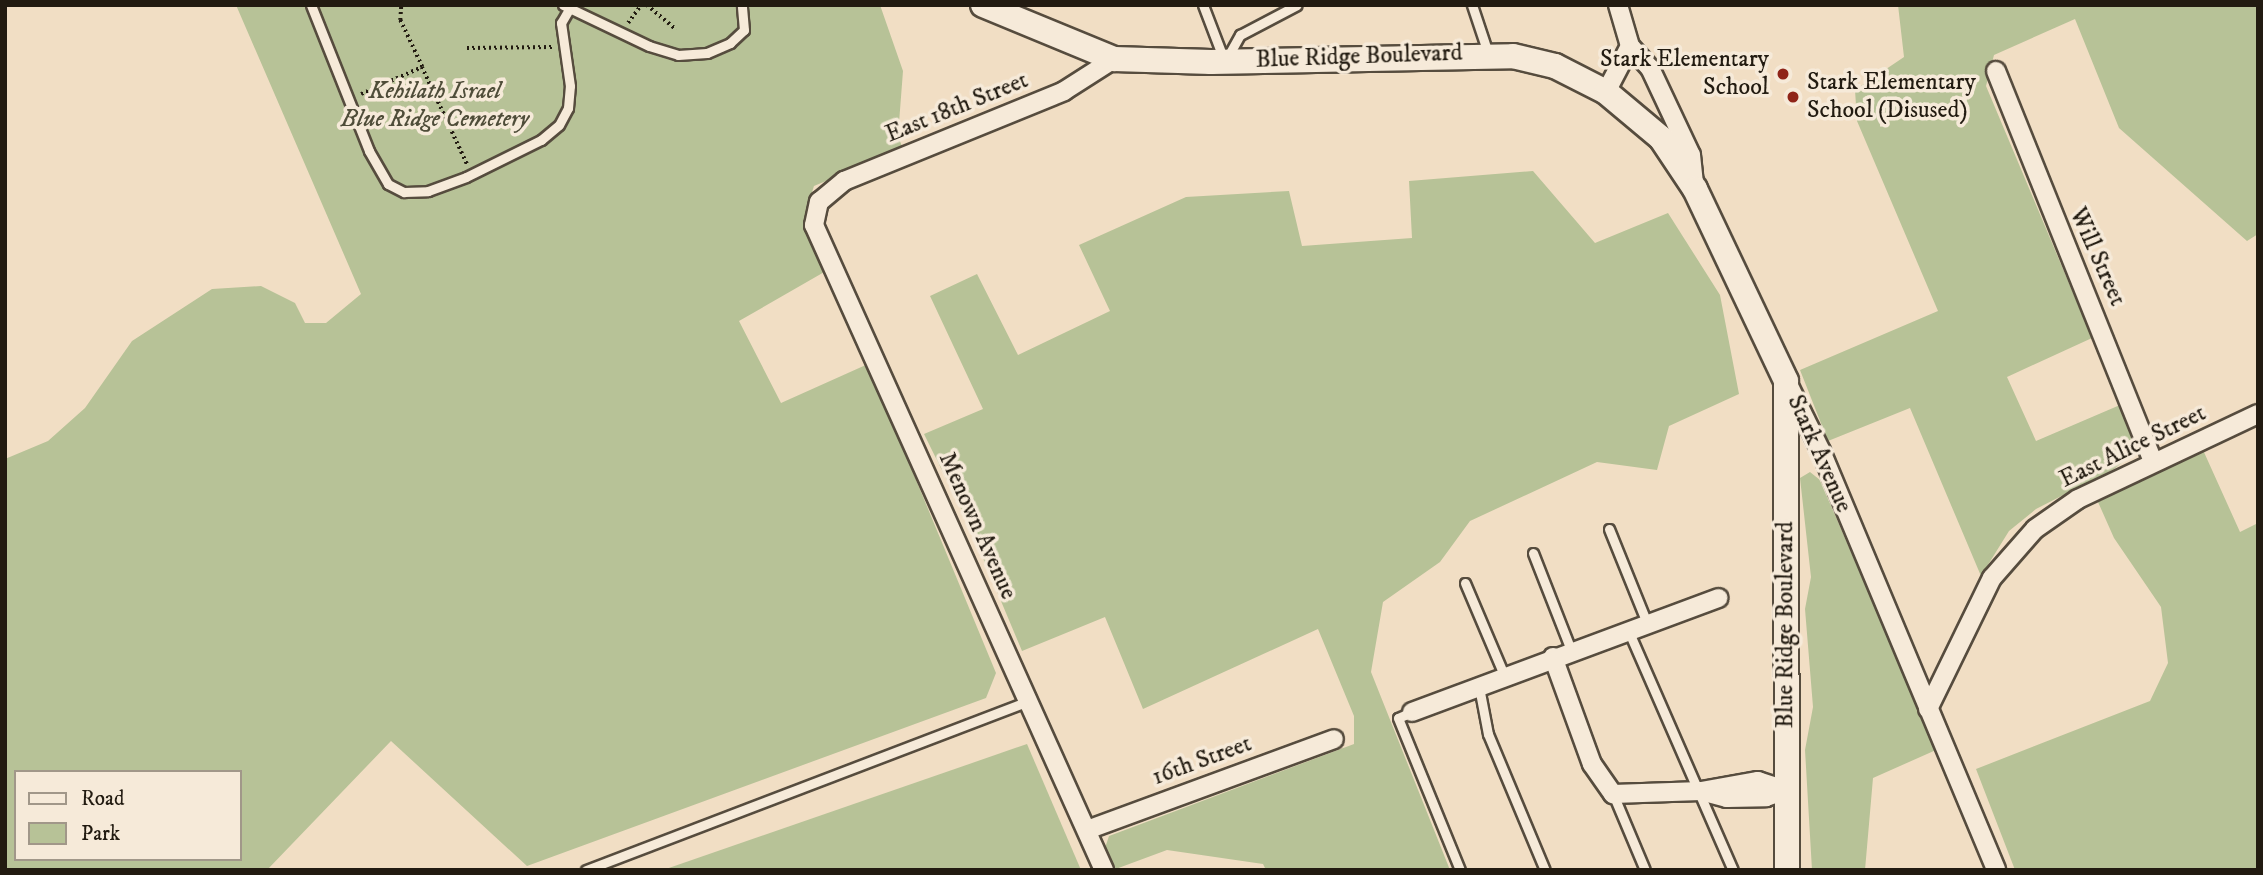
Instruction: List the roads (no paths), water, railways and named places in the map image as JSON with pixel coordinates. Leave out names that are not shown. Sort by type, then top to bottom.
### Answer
[{"type":"main road","name":"Blue Ridge Boulevard","points":[[983,5],[1114,59],[1225,61],[1488,53],[1555,66],[1606,92],[1661,138],[1695,189]]},
{"type":"main road","name":"Stark Avenue","points":[[1695,189],[1786,381]]},
{"type":"main road","name":"Blue Ridge Boulevard","points":[[1786,381],[1787,870]]},
{"type":"street","name":"Stark Avenue","points":[[1618,5],[1630,46],[1650,68],[1691,155],[1695,189]]},
{"type":"street","points":[[1606,92],[1630,46]]},
{"type":"street","name":"East 18th Street","points":[[819,202],[844,181],[1064,91],[1114,59]]},
{"type":"street","name":"Will Street","points":[[1996,71],[2113,353],[2153,462]]},
{"type":"street","name":"Menown Avenue","points":[[819,202],[814,225],[1104,870]]},
{"type":"street","name":"Stark Avenue","points":[[1786,381],[1821,451],[1996,870]]},
{"type":"street","name":"East Alice Street","points":[[1927,709],[1992,578],[2035,529],[2078,499],[2258,414]]},
{"type":"street","points":[[1412,712],[1571,650],[1719,598]]},
{"type":"street","points":[[1553,657],[1592,764],[1613,794],[1700,791],[1758,781],[1786,790]]},
{"type":"street","name":"16th Street","points":[[1087,830],[1334,738]]},
{"type":"lane","points":[[311,5],[369,151],[388,184],[404,192],[428,191],[541,140],[559,125],[568,108],[570,86],[561,23],[566,7],[621,34],[678,55],[707,53],[744,30],[741,5]]},
{"type":"lane","points":[[1203,5],[1225,61]]},
{"type":"lane","points":[[1225,61],[1240,35],[1297,5]]},
{"type":"lane","points":[[1472,5],[1488,53]]},
{"type":"lane","points":[[1609,529],[1647,623]]},
{"type":"lane","points":[[1533,553],[1571,650]]},
{"type":"lane","points":[[1465,583],[1504,675]]},
{"type":"lane","points":[[1628,630],[1733,870]]},
{"type":"lane","points":[[1479,685],[1488,734],[1545,870]]},
{"type":"lane","points":[[586,870],[1029,701]]},
{"type":"lane","points":[[1412,712],[1398,718],[1460,870]]},
{"type":"lane","points":[[1613,794],[1645,870]]},
{"type":"place","name":"Stark Elementary School","points":[[1783,74]]},
{"type":"place","name":"Stark Elementary School (Disused)","points":[[1793,97]]},
{"type":"park label","name":"Kehilath Israel Blue Ridge Cemetery","points":[[435,106]]}]
